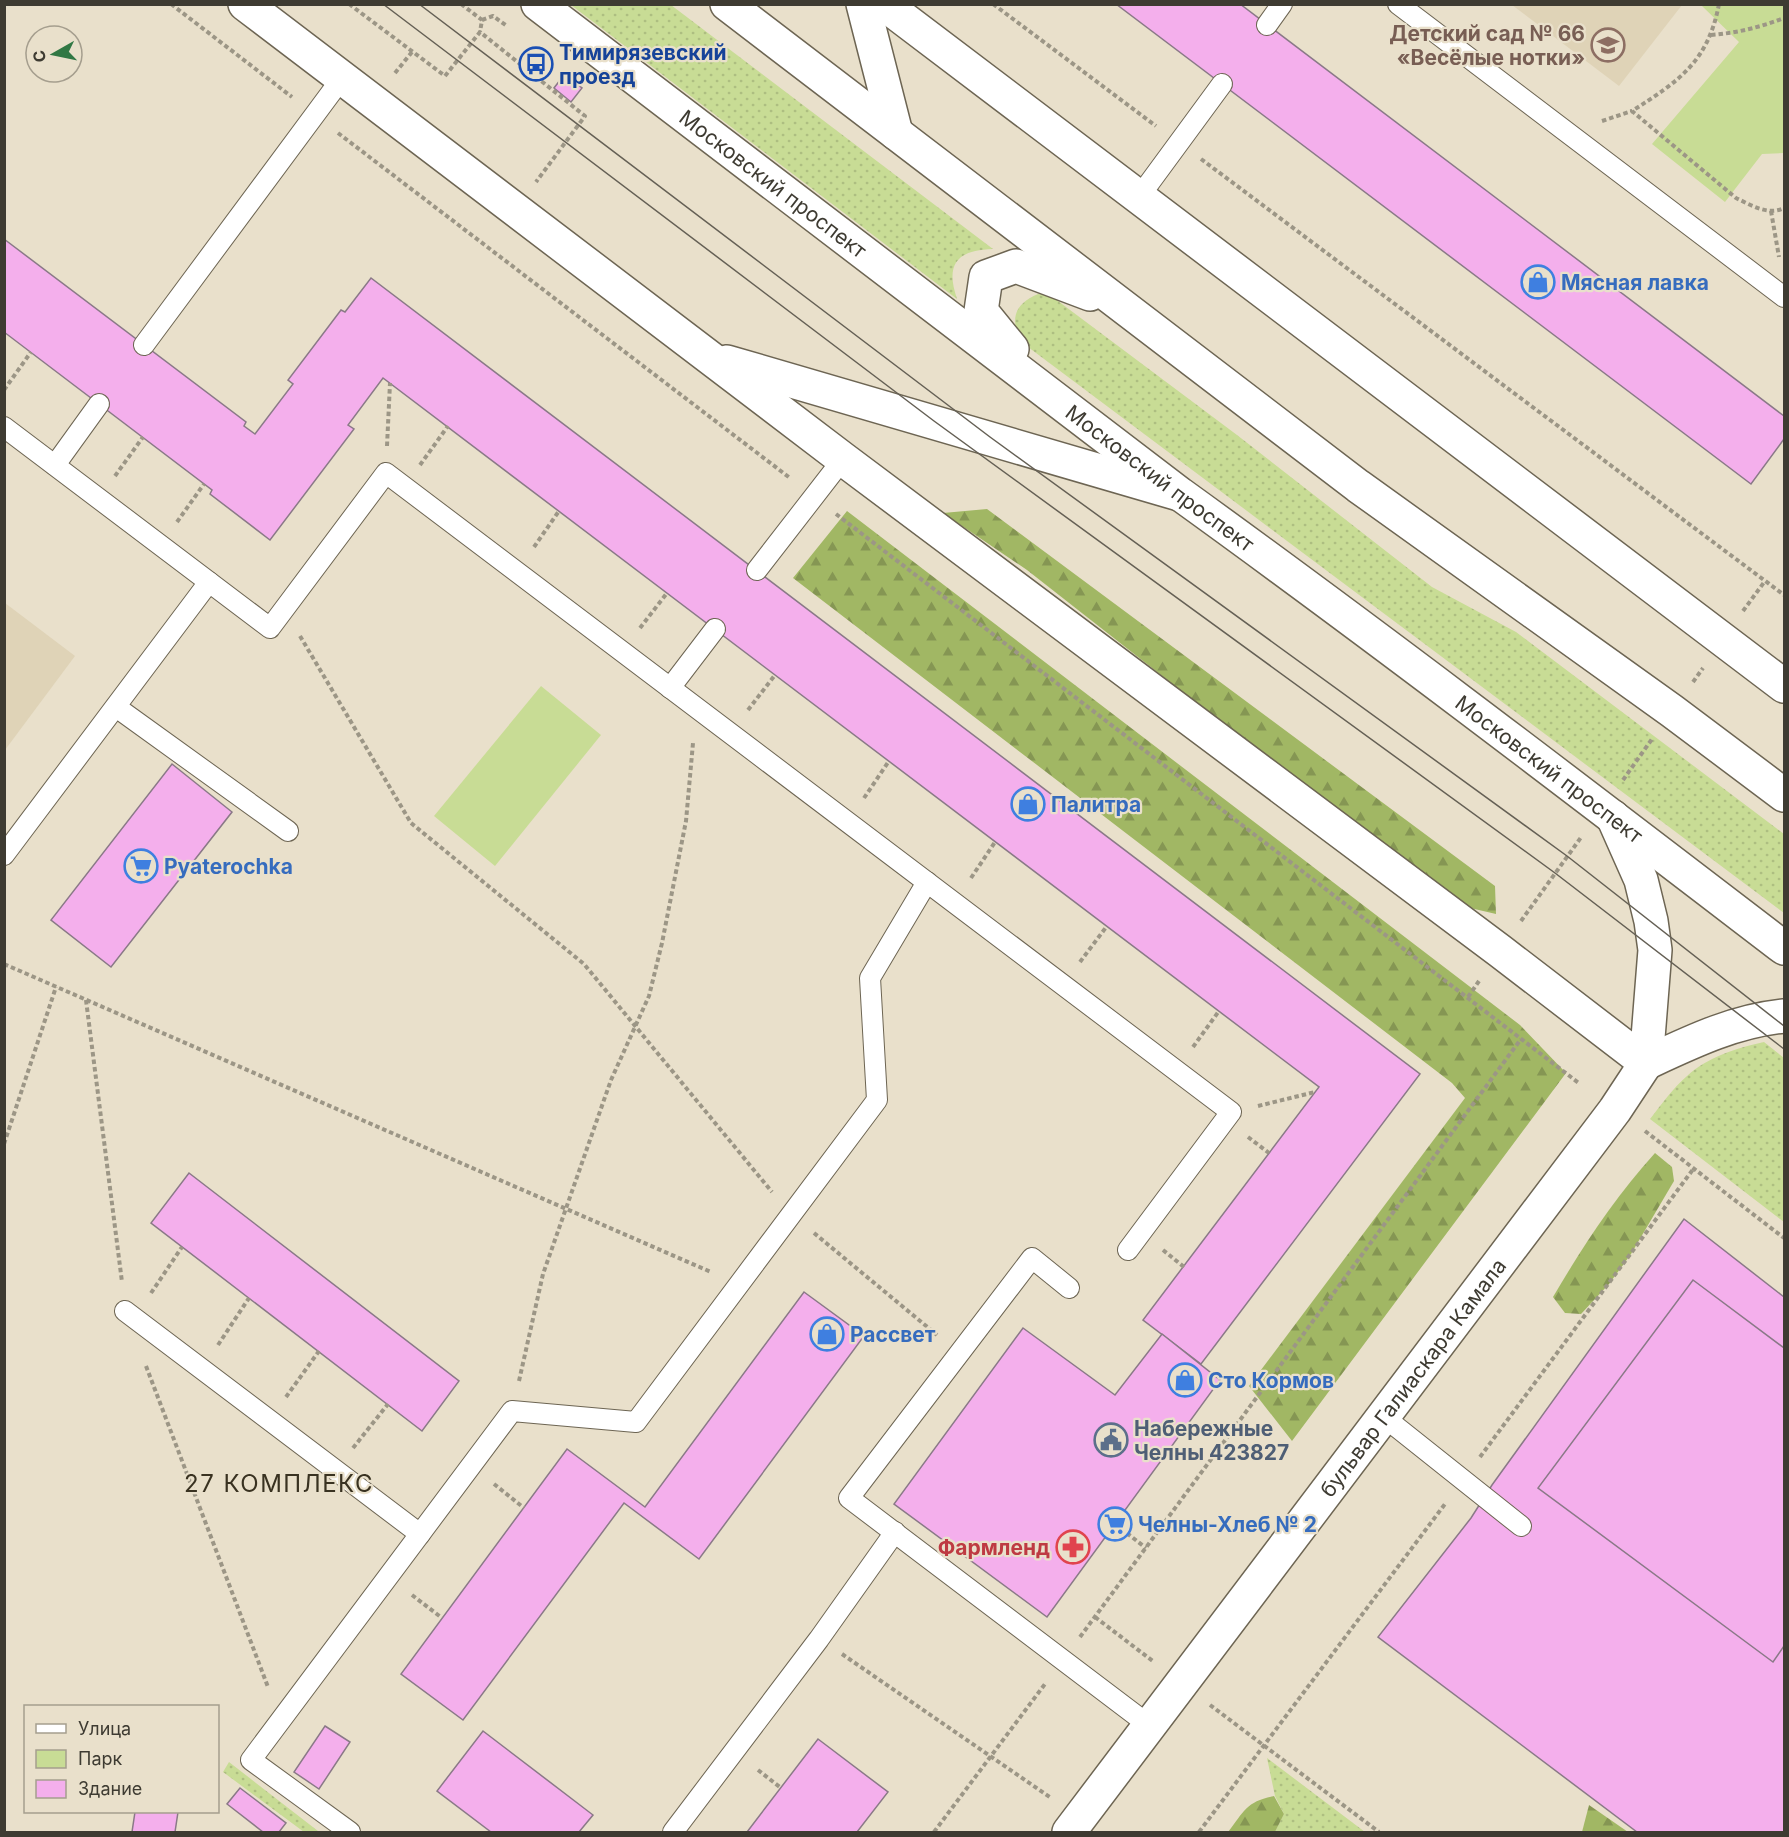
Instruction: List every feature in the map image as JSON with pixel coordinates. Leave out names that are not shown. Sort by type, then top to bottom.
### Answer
[{"type":"street","points":[[245,4],[843,459],[1491,944],[1646,1063],[1703,1036],[1748,1022],[1785,1016]]},
{"type":"street","name":"Московский проспект","points":[[538,4],[1180,494],[1575,787],[1785,948]]},
{"type":"street","points":[[727,4],[1358,486],[1672,711],[1785,795]]},
{"type":"street","points":[[863,4],[896,133]]},
{"type":"street","points":[[884,4],[1785,686]]},
{"type":"street","points":[[1051,395],[981,311],[986,278],[1016,266],[1122,306]]},
{"type":"street","points":[[708,356],[1180,494]]},
{"type":"street","name":"бульвар Галиаскара Камала","points":[[1075,1825],[1615,1110],[1646,1063],[1655,950],[1652,921],[1641,880],[1613,818]]},
{"type":"lane","points":[[1266,25],[1282,4]]},
{"type":"lane","points":[[1398,4],[1785,297]]},
{"type":"lane","points":[[144,345],[342,78]]},
{"type":"lane","points":[[1139,197],[1222,84]]},
{"type":"lane","points":[[55,465],[99,404]]},
{"type":"lane","points":[[4,427],[270,628],[386,473],[1231,1112],[1128,1250]]},
{"type":"lane","points":[[757,570],[843,459]]},
{"type":"lane","points":[[4,855],[209,582]]},
{"type":"lane","points":[[670,688],[715,629]]},
{"type":"lane","points":[[116,707],[288,831]]},
{"type":"lane","points":[[350,1833],[251,1760],[512,1411],[636,1422],[877,1100],[870,978],[927,882]]},
{"type":"lane","points":[[1069,1288],[1032,1258],[849,1498],[1150,1726]]},
{"type":"lane","points":[[130,1314],[420,1534]]},
{"type":"lane","points":[[1384,1417],[1521,1527]]},
{"type":"lane","points":[[673,1833],[819,1639],[895,1532]]},
{"type":"path","points":[[171,4],[1580,1084]]},
{"type":"path","points":[[349,4],[445,76],[480,32],[482,20],[460,4]]},
{"type":"path","points":[[993,4],[1785,595]]},
{"type":"path","points":[[1719,4],[1711,35],[1702,53],[1689,70],[1632,111],[1736,198],[1757,208],[1771,211],[1785,208]]},
{"type":"path","points":[[1711,35],[1762,26],[1785,18]]},
{"type":"path","points":[[480,32],[585,116],[555,156]]},
{"type":"path","points":[[1771,211],[1781,263]]},
{"type":"path","points":[[4,390],[31,352]]},
{"type":"path","points":[[386,473],[390,383]]},
{"type":"path","points":[[404,487],[448,426]]},
{"type":"path","points":[[99,498],[143,437]]},
{"type":"path","points":[[160,544],[204,484]]},
{"type":"path","points":[[518,573],[559,510]]},
{"type":"path","points":[[622,652],[667,592]]},
{"type":"path","points":[[284,609],[411,823],[584,964],[791,1215],[959,1353]]},
{"type":"path","points":[[730,733],[775,675]]},
{"type":"path","points":[[512,1411],[543,1274],[611,1080],[649,996],[686,821],[696,708]]},
{"type":"path","points":[[848,822],[889,761]]},
{"type":"path","points":[[954,903],[995,842]]},
{"type":"path","points":[[1063,985],[1107,926]]},
{"type":"path","points":[[4,964],[739,1284]]},
{"type":"path","points":[[4,1144],[56,987]]},
{"type":"path","points":[[86,1000],[130,1314],[281,1720]]},
{"type":"path","points":[[1176,1071],[1219,1011]]},
{"type":"path","points":[[934,1833],[1521,1039]]},
{"type":"path","points":[[1231,1112],[1315,1092]]},
{"type":"path","points":[[1642,1129],[1785,1238]]},
{"type":"path","points":[[130,1314],[182,1247]]},
{"type":"path","points":[[202,1370],[249,1298]]},
{"type":"path","points":[[269,1420],[319,1351]]},
{"type":"path","points":[[335,1470],[387,1404]]},
{"type":"path","points":[[471,1466],[524,1508]]},
{"type":"path","points":[[1115,1524],[1146,1548]]},
{"type":"path","points":[[388,1577],[442,1618]]},
{"type":"path","points":[[1095,1617],[1379,1833]]},
{"type":"path","points":[[819,1639],[990,1756],[1075,1825]]},
{"type":"shaded area","name":"Детский сад № 66 «Весёлые нотки»","points":[[1512,4],[1682,5],[1619,86]]},
{"type":"shaded area","points":[[5,603],[75,656],[4,750]]},
{"type":"green space","points":[[571,5],[671,5],[993,249],[970,252],[957,261],[952,277],[957,299]]},
{"type":"green space","points":[[1703,5],[1784,5],[1784,153],[1762,154],[1725,202],[1652,144],[1739,42]]},
{"type":"green space","points":[[1038,294],[1050,295],[1237,435],[1432,587],[1516,632],[1784,834],[1784,913],[1020,341],[1015,325],[1017,312],[1024,302]]},
{"type":"green space","points":[[987,509],[1495,886],[1496,914],[1453,904],[1027,570],[943,513]]},
{"type":"green space","points":[[847,511],[1520,1025],[1566,1073],[1292,1441],[1249,1386],[1465,1098],[1452,1083],[793,578]]},
{"type":"green space","points":[[541,686],[601,735],[495,866],[434,816]]},
{"type":"green space","points":[[1764,1042],[1784,1058],[1784,1222],[1650,1119],[1667,1097],[1695,1069],[1723,1054]]},
{"type":"green space","points":[[1655,1153],[1672,1167],[1674,1181],[1631,1254],[1609,1284],[1581,1314],[1565,1313],[1553,1297],[1600,1222]]},
{"type":"green space","points":[[1267,1758],[1365,1832],[1275,1832],[1284,1814],[1275,1796]]},
{"type":"green space","points":[[229,1762],[320,1832],[304,1832],[223,1772]]},
{"type":"green space","points":[[1274,1796],[1284,1814],[1275,1832],[1228,1832],[1252,1804]]},
{"type":"green space","points":[[1589,1805],[1628,1832],[1582,1832]]},
{"type":"building","points":[[1116,4],[1240,4],[1784,416],[1784,439],[1751,484]]},
{"type":"building","points":[[564,75],[582,88],[571,102],[554,88]]},
{"type":"building","points":[[4,239],[246,422],[244,426],[255,434],[293,384],[288,380],[341,310],[345,312],[371,278],[1420,1074],[1201,1364],[1143,1320],[1319,1087],[383,378],[348,425],[354,429],[270,540],[210,494],[212,490],[4,332]]},
{"type":"building","name":"Pyaterochka","points":[[172,764],[232,812],[111,967],[51,920]]},
{"type":"building","points":[[189,1173],[459,1381],[422,1431],[151,1223]]},
{"type":"building","points":[[1684,1219],[1784,1297],[1784,1832],[1637,1832],[1378,1637],[1471,1518],[1492,1485]]},
{"type":"building","points":[[1693,1280],[1784,1348],[1784,1646],[1773,1662],[1538,1488]]},
{"type":"building","points":[[804,1292],[864,1336],[699,1559],[624,1503],[463,1720],[401,1674],[567,1449],[645,1507]]},
{"type":"building","points":[[1023,1328],[1115,1395],[1162,1334],[1220,1380],[1047,1617],[894,1504]]},
{"type":"building","points":[[325,1726],[350,1742],[319,1789],[294,1772]]},
{"type":"building","points":[[483,1731],[593,1815],[579,1832],[491,1832],[437,1791]]},
{"type":"building","points":[[818,1739],[888,1792],[857,1832],[747,1832]]},
{"type":"building","points":[[240,1788],[286,1823],[279,1832],[263,1832],[227,1804]]},
{"type":"building","points":[[135,1813],[178,1813],[175,1832],[132,1832]]},
{"type":"tram line","points":[[383,4],[934,421],[1555,873],[1784,1049]]},
{"type":"tram line","points":[[419,4],[990,437],[1567,856],[1784,1026]]},
{"type":"place","name":"Детский сад № 66 «Весёлые нотки»","points":[[1608,45]]},
{"type":"place","name":"Тимирязевский проезд","points":[[536,64]]},
{"type":"place","name":"Мясная лавка","points":[[1538,282]]},
{"type":"place","name":"Палитра","points":[[1028,804]]},
{"type":"place","name":"Pyaterochka","points":[[141,866]]},
{"type":"place","name":"Рассвет","points":[[827,1334]]},
{"type":"place","name":"Сто Кормов","points":[[1185,1380]]},
{"type":"place","name":"Набережные Челны 423827","points":[[1111,1440]]},
{"type":"place","name":"Челны-Хлеб № 2","points":[[1115,1524]]},
{"type":"place","name":"Фармленд","points":[[1073,1547]]},
{"type":"district","name":"27 КОМПЛЕКС","points":[[279,1483]]}]
